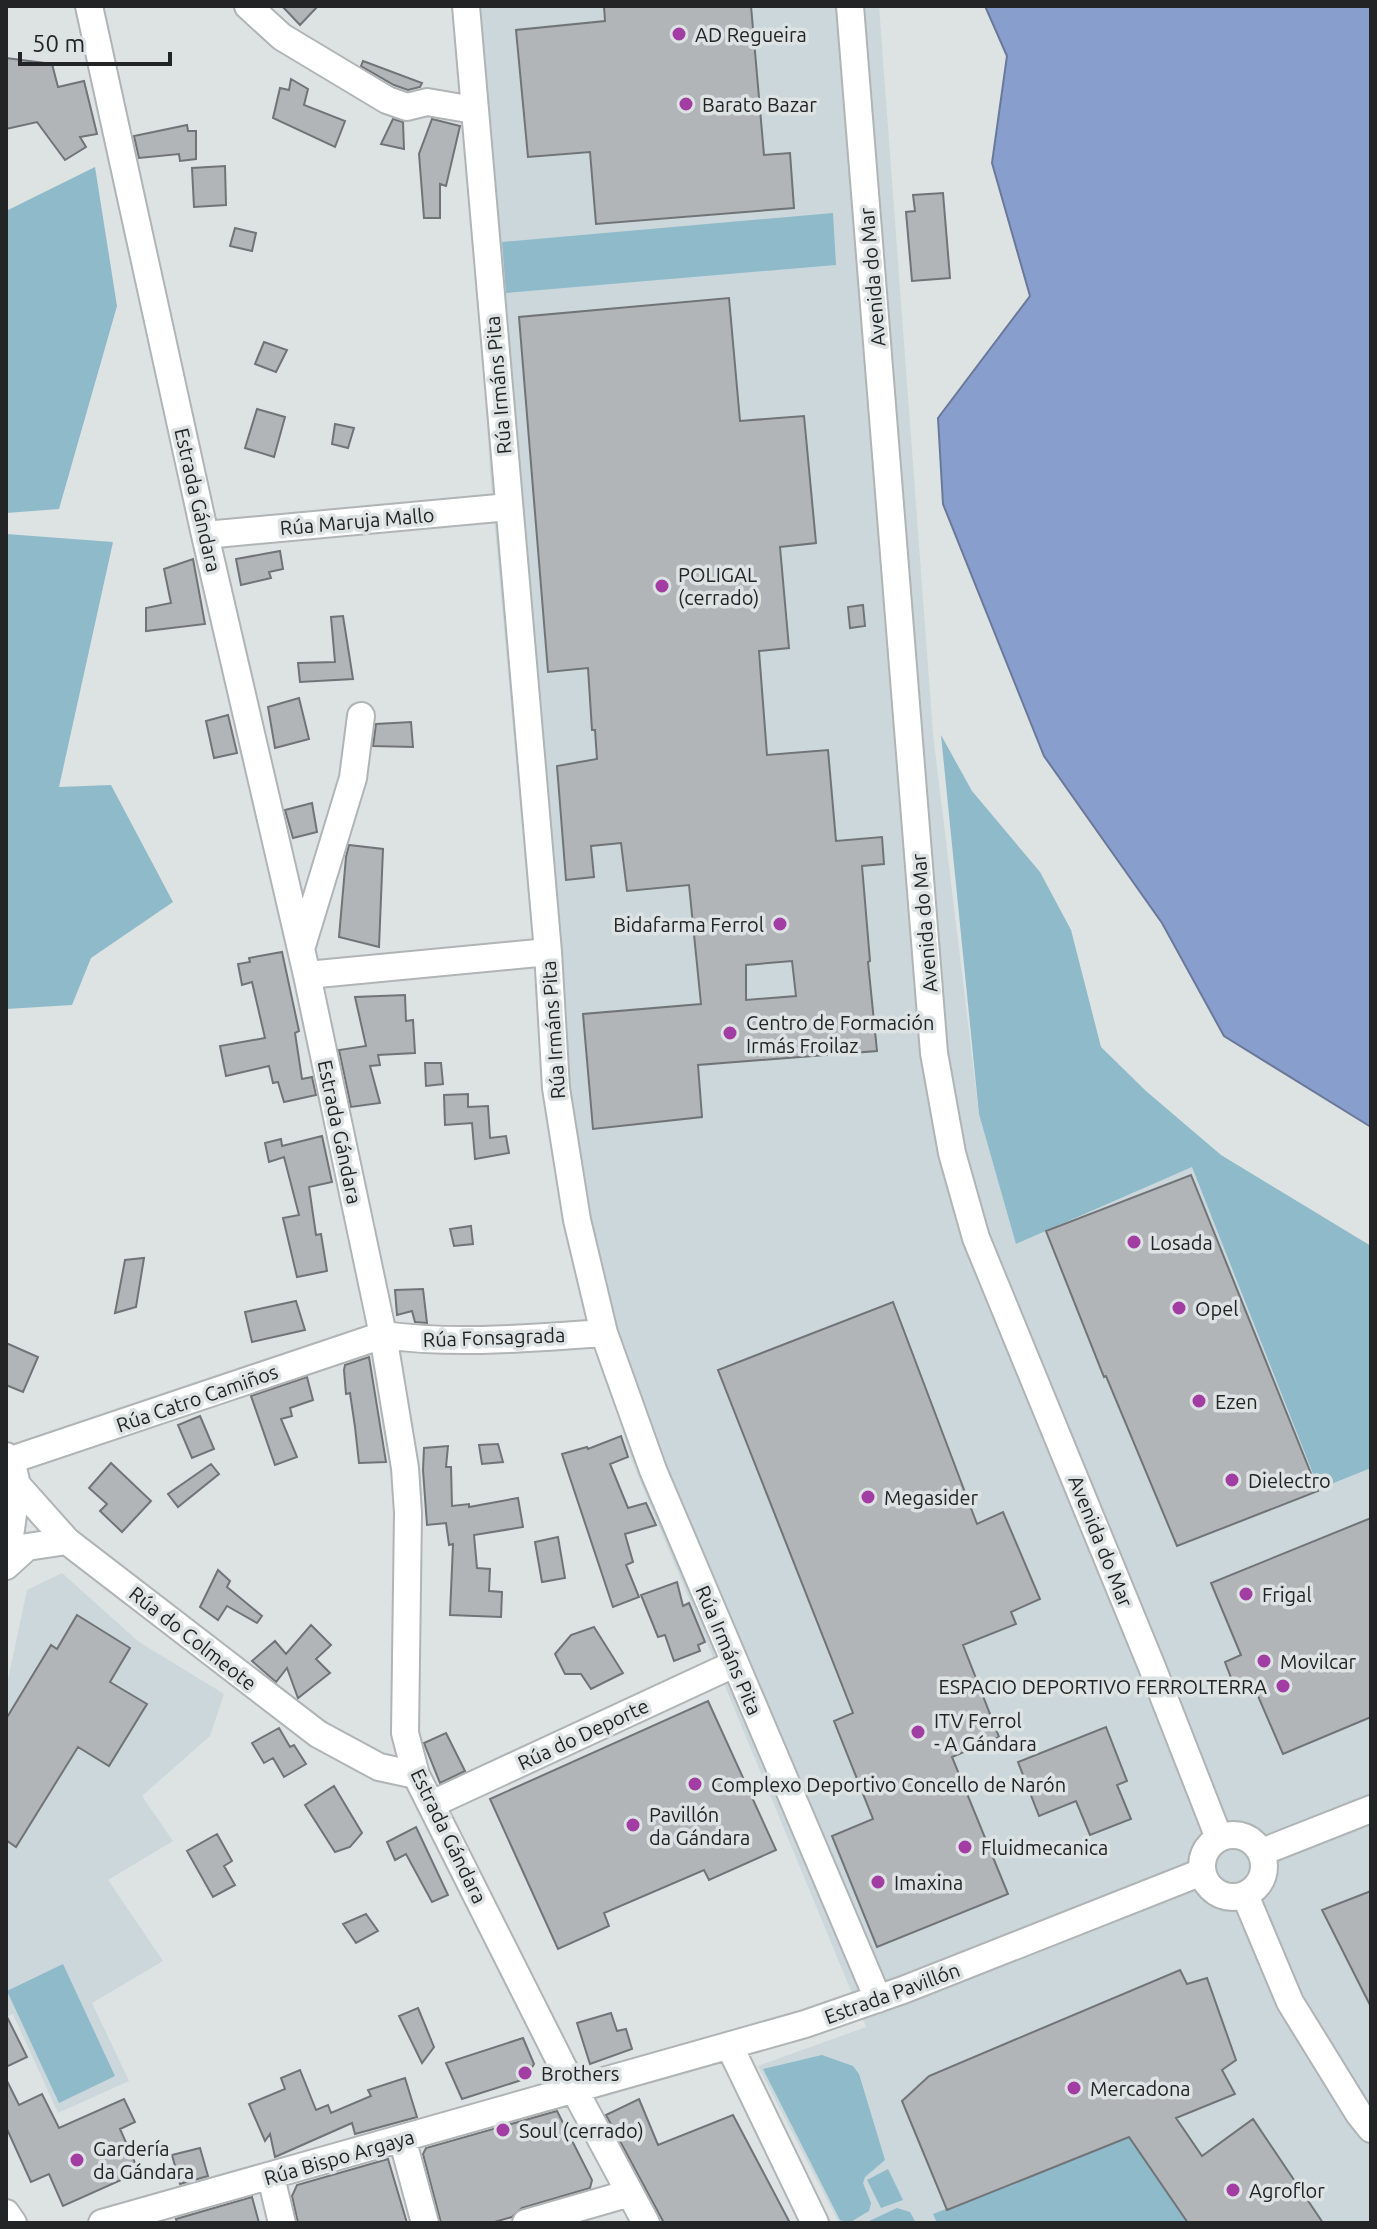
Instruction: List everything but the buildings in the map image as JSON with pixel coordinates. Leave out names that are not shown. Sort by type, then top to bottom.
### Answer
[{"type":"street","name":"Estrada Gándara","points":[[89,6],[205,535],[307,975],[383,1335],[405,1468],[408,1513],[405,1733],[416,1775],[574,2089],[646,2223]]},
{"type":"street","points":[[248,6],[282,37],[387,100],[407,107],[427,102],[474,110]]},
{"type":"street","name":"Rúa Irmáns Pita","points":[[466,6],[548,952],[556,1088],[577,1220],[604,1333],[653,1470],[878,1999]]},
{"type":"street","name":"Avenida do Mar","points":[[850,6],[934,1053],[952,1153],[976,1238],[1219,1838]]},
{"type":"street","name":"Rúa Maruja Mallo","points":[[205,535],[509,507]]},
{"type":"street","points":[[301,949],[353,778],[361,716]]},
{"type":"street","points":[[307,975],[548,952]]},
{"type":"street","name":"Rúa Fonsagrada","points":[[383,1335],[420,1340],[604,1333]]},
{"type":"street","name":"Rúa Catro Camiños","points":[[11,1467],[383,1335]]},
{"type":"street","points":[[6,1566],[11,1467]]},
{"type":"street","name":"Rúa do Colmeote","points":[[11,1467],[67,1541],[318,1734],[379,1767],[416,1775]]},
{"type":"street","points":[[6,1566],[27,1547],[67,1541]]},
{"type":"street","name":"Rúa do Deporte","points":[[432,1804],[734,1664]]},
{"type":"street","points":[[1262,1852],[1371,1809]]},
{"type":"street","points":[[1237,1834],[1245,1836],[1262,1852],[1265,1866],[1262,1879],[1254,1890],[1245,1895],[1235,1897],[1215,1891],[1202,1872],[1204,1854],[1219,1838],[1237,1834]]},
{"type":"street","name":"Estrada Pavillón","points":[[574,2089],[730,2047],[878,1999],[1202,1872]]},
{"type":"street","points":[[1245,1895],[1290,2002],[1371,2129]]},
{"type":"street","points":[[730,2047],[815,2223]]},
{"type":"street","name":"Rúa Bispo Argaya","points":[[102,2223],[574,2089]]},
{"type":"street","points":[[402,2138],[425,2223]]},
{"type":"street","points":[[271,2177],[282,2223]]},
{"type":"street","points":[[526,2223],[630,2193]]},
{"type":"street","points":[[6,2213],[13,2223]]},
{"type":"shaded area","points":[[456,6],[879,6],[933,734],[979,1114],[1017,1244],[1192,1167],[1319,1489],[1371,1468],[1371,2223],[839,2223],[758,2066],[866,2027],[632,1461],[580,1286],[546,1077],[528,894],[490,473],[469,111]]},
{"type":"shaded area","points":[[985,6],[1371,6],[1371,1127],[1224,1036],[1162,923],[1044,756],[943,504],[938,418],[1030,296],[992,163],[1007,56]]},
{"type":"shaded area","points":[[95,167],[117,306],[59,509],[6,513],[6,211]]},
{"type":"shaded area","points":[[833,213],[836,265],[506,293],[502,242]]},
{"type":"shaded area","points":[[6,534],[113,542],[59,787],[111,785],[173,902],[91,958],[72,1005],[6,1009]]},
{"type":"shaded area","points":[[941,735],[972,791],[1040,872],[1071,930],[1101,1047],[1146,1091],[1221,1155],[1371,1246],[1371,1468],[1319,1489],[1192,1167],[1016,1244],[979,1114]]},
{"type":"shaded area","points":[[62,1573],[139,1642],[224,1694],[210,1736],[142,1796],[173,1841],[108,1880],[163,1961],[92,2003],[129,2081],[58,2113],[13,2014],[6,2017],[6,1689],[27,1590]]},
{"type":"shaded area","points":[[63,1964],[115,2076],[59,2103],[7,1991]]},
{"type":"shaded area","points":[[822,2055],[853,2066],[859,2074],[885,2160],[865,2177],[863,2183],[871,2203],[869,2211],[849,2223],[840,2220],[763,2069]]},
{"type":"shaded area","points":[[1129,2137],[1188,2223],[937,2223],[933,2214]]},
{"type":"shaded area","points":[[888,2169],[903,2200],[881,2208],[867,2180]]},
{"type":"shaded area","points":[[897,2208],[910,2212],[916,2223],[865,2223]]},
{"type":"place","name":"AD Regueira","points":[[679,34]]},
{"type":"place","name":"Barato Bazar","points":[[686,104]]},
{"type":"place","name":"POLIGAL (cerrado)","points":[[662,586]]},
{"type":"place","name":"Bidafarma Ferrol","points":[[780,924]]},
{"type":"place","name":"Centro de Formación Irmás Froilaz","points":[[730,1033]]},
{"type":"place","name":"Losada","points":[[1134,1242]]},
{"type":"place","name":"Opel","points":[[1179,1308]]},
{"type":"place","name":"Ezen","points":[[1199,1401]]},
{"type":"place","name":"Dielectro","points":[[1232,1480]]},
{"type":"place","name":"Megasider","points":[[868,1497]]},
{"type":"place","name":"Frigal","points":[[1246,1594]]},
{"type":"place","name":"Movilcar","points":[[1264,1661]]},
{"type":"place","name":"ESPACIO DEPORTIVO FERROLTERRA","points":[[1283,1686]]},
{"type":"place","name":"ITV Ferrol - A Gándara","points":[[918,1732]]},
{"type":"place","name":"Complexo Deportivo Concello de Narón","points":[[695,1784]]},
{"type":"place","name":"Pavillón da Gándara","points":[[633,1825]]},
{"type":"place","name":"Fluidmecanica","points":[[965,1847]]},
{"type":"place","name":"Imaxina","points":[[878,1882]]},
{"type":"place","name":"Brothers","points":[[525,2073]]},
{"type":"place","name":"Mercadona","points":[[1074,2088]]},
{"type":"place","name":"Soul (cerrado)","points":[[503,2130]]},
{"type":"place","name":"Gardería da Gándara","points":[[77,2160]]},
{"type":"place","name":"Agroflor","points":[[1233,2190]]}]
